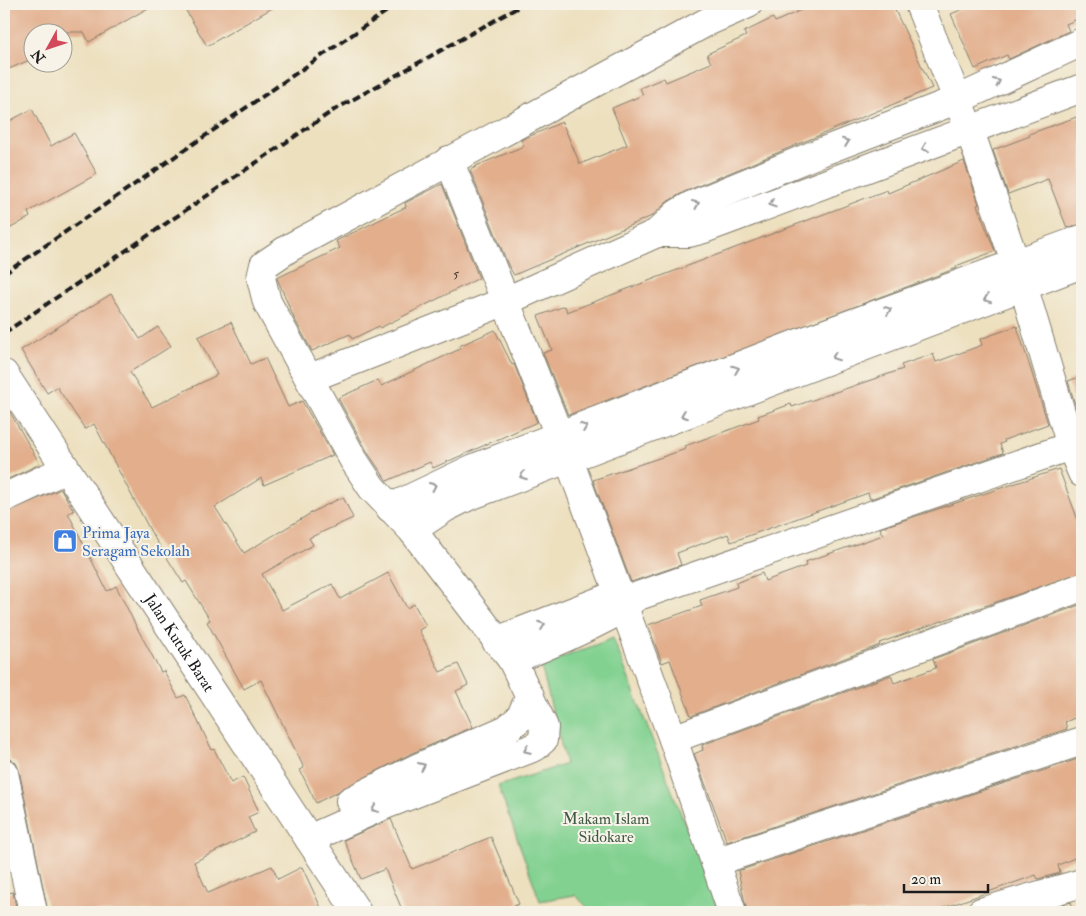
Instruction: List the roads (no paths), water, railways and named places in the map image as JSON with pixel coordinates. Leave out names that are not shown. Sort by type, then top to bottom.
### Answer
[{"type":"street","points":[[304,831],[385,805],[535,747],[542,740],[544,726],[530,696],[504,651],[412,530],[372,488],[353,459],[267,302],[260,278],[264,265],[289,248],[449,160],[707,22],[748,4]]},
{"type":"street","points":[[919,4],[959,99],[1077,444],[1082,473]]},
{"type":"street","points":[[310,378],[506,301],[657,233],[678,213],[690,206],[820,152],[959,99],[1082,42]]},
{"type":"street","points":[[657,233],[689,233],[704,229],[1082,88]]},
{"type":"street","points":[[449,160],[626,600],[732,912]]},
{"type":"street","points":[[412,530],[445,508],[564,448],[1018,274],[1082,239]]},
{"type":"street","points":[[1018,274],[1082,264]]},
{"type":"street","name":"Jalan Kutuk Barat","points":[[4,374],[357,912]]},
{"type":"street","points":[[504,651],[572,636],[626,600],[1077,444]]},
{"type":"street","points":[[390,508],[474,468],[564,448]]},
{"type":"street","points":[[4,498],[66,469]]},
{"type":"street","points":[[673,739],[1082,587]]},
{"type":"street","points":[[716,862],[1082,741]]},
{"type":"street","points":[[4,772],[33,912]]},
{"type":"street","points":[[981,912],[1082,883]]},
{"type":"railway","points":[[4,274],[397,4]]},
{"type":"railway","points":[[4,333],[334,110],[524,4]]},
{"type":"place","name":"Prima Jaya Seragam Sekolah","points":[[65,541]]},
{"type":"park label","name":"Makam Islam Sidokare","points":[[606,827]]}]
